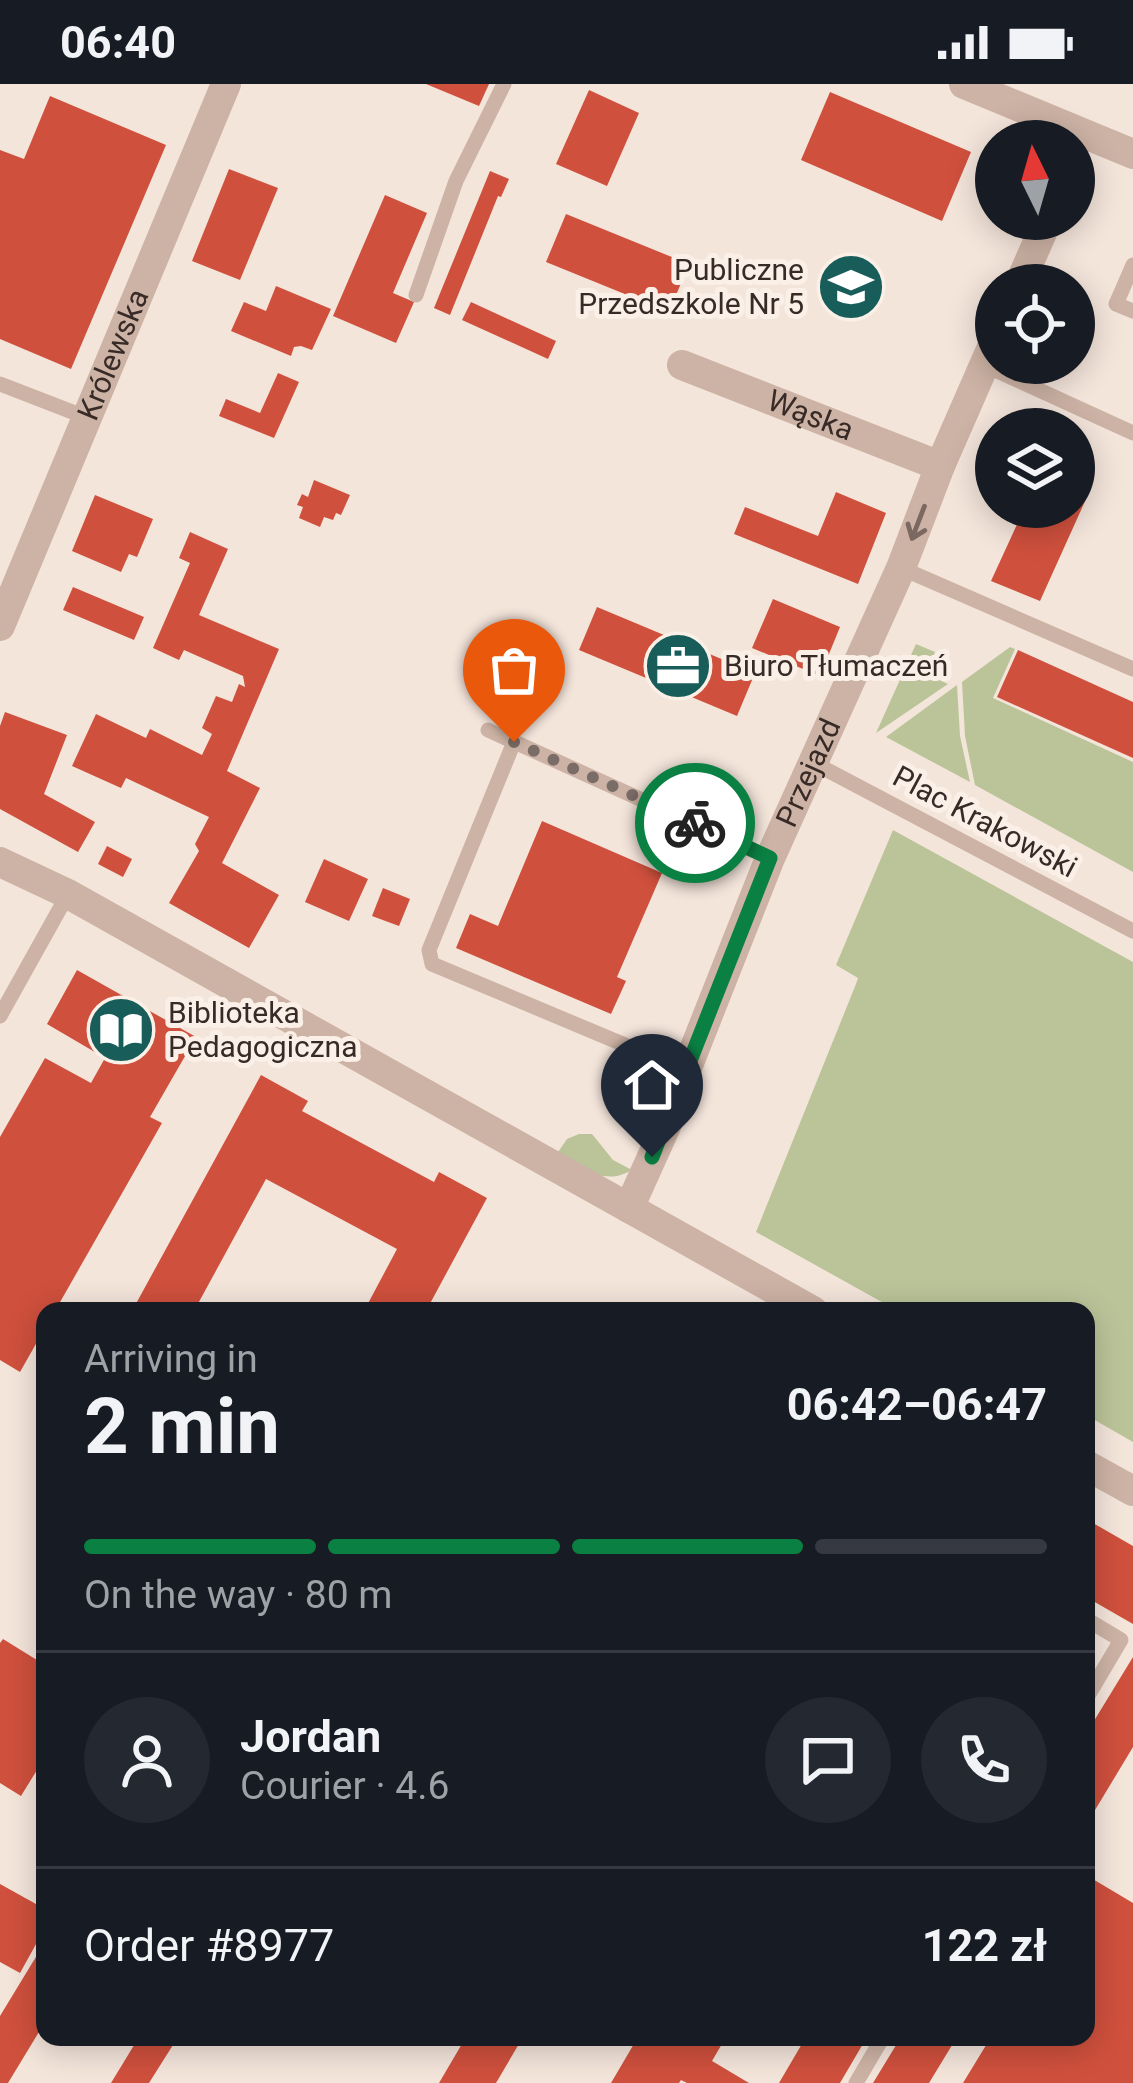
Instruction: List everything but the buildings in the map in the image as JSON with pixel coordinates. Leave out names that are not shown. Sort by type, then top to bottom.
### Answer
[{"type":"street","name":"Królewska","points":[[0,626],[226,84]]},
{"type":"street","points":[[964,84],[1029,120]]},
{"type":"street","points":[[1095,150],[1133,154]]},
{"type":"street","name":"Wąska","points":[[682,365],[940,466]]},
{"type":"street","name":"Przejazd","points":[[628,1208],[670,1117],[770,858],[901,568],[976,384]]},
{"type":"street","points":[[0,862],[68,894],[797,1302]]},
{"type":"street","points":[[1095,1470],[1133,1491]]},
{"type":"lane","points":[[416,295],[456,181],[504,84]]},
{"type":"lane","points":[[1133,265],[1116,304],[1133,311]]},
{"type":"lane","points":[[0,384],[88,418]]},
{"type":"lane","points":[[1048,384],[1133,433]]},
{"type":"lane","points":[[901,568],[1133,669]]},
{"type":"lane","points":[[488,730],[770,858]]},
{"type":"lane","points":[[514,742],[429,950],[432,964],[686,1070]]},
{"type":"lane","name":"Plac Krakowski","points":[[812,762],[1133,931]]},
{"type":"lane","points":[[0,1016],[68,894]]},
{"type":"lane","points":[[1095,1624],[1121,1640],[1095,1684]]},
{"type":"lane","points":[[856,2083],[879,2046]]},
{"type":"green space","points":[[916,644],[935,652],[926,674],[948,684],[876,733]]},
{"type":"green space","points":[[1010,647],[1015,649],[993,698],[1133,762],[1133,872],[975,785],[965,736],[962,682]]},
{"type":"green space","points":[[957,685],[960,736],[970,782],[886,737]]},
{"type":"green space","points":[[893,830],[1133,962],[1133,1442],[1095,1420],[1095,1302],[882,1302],[756,1232],[858,978],[836,965]]},
{"type":"green space","points":[[592,1134],[613,1160],[632,1170],[603,1176],[558,1152],[567,1139]]},
{"type":"way so far","points":[[514,742],[695,823]]},
{"type":"place","name":"Publiczne Przedszkole Nr 5","points":[[851,287]]},
{"type":"place","name":"Biuro Tłumaczeń","points":[[678,666]]},
{"type":"place","name":"Biblioteka Pedagogiczna","points":[[121,1030]]},
{"type":"route","points":[[652,1157],[770,858],[695,823]]}]
